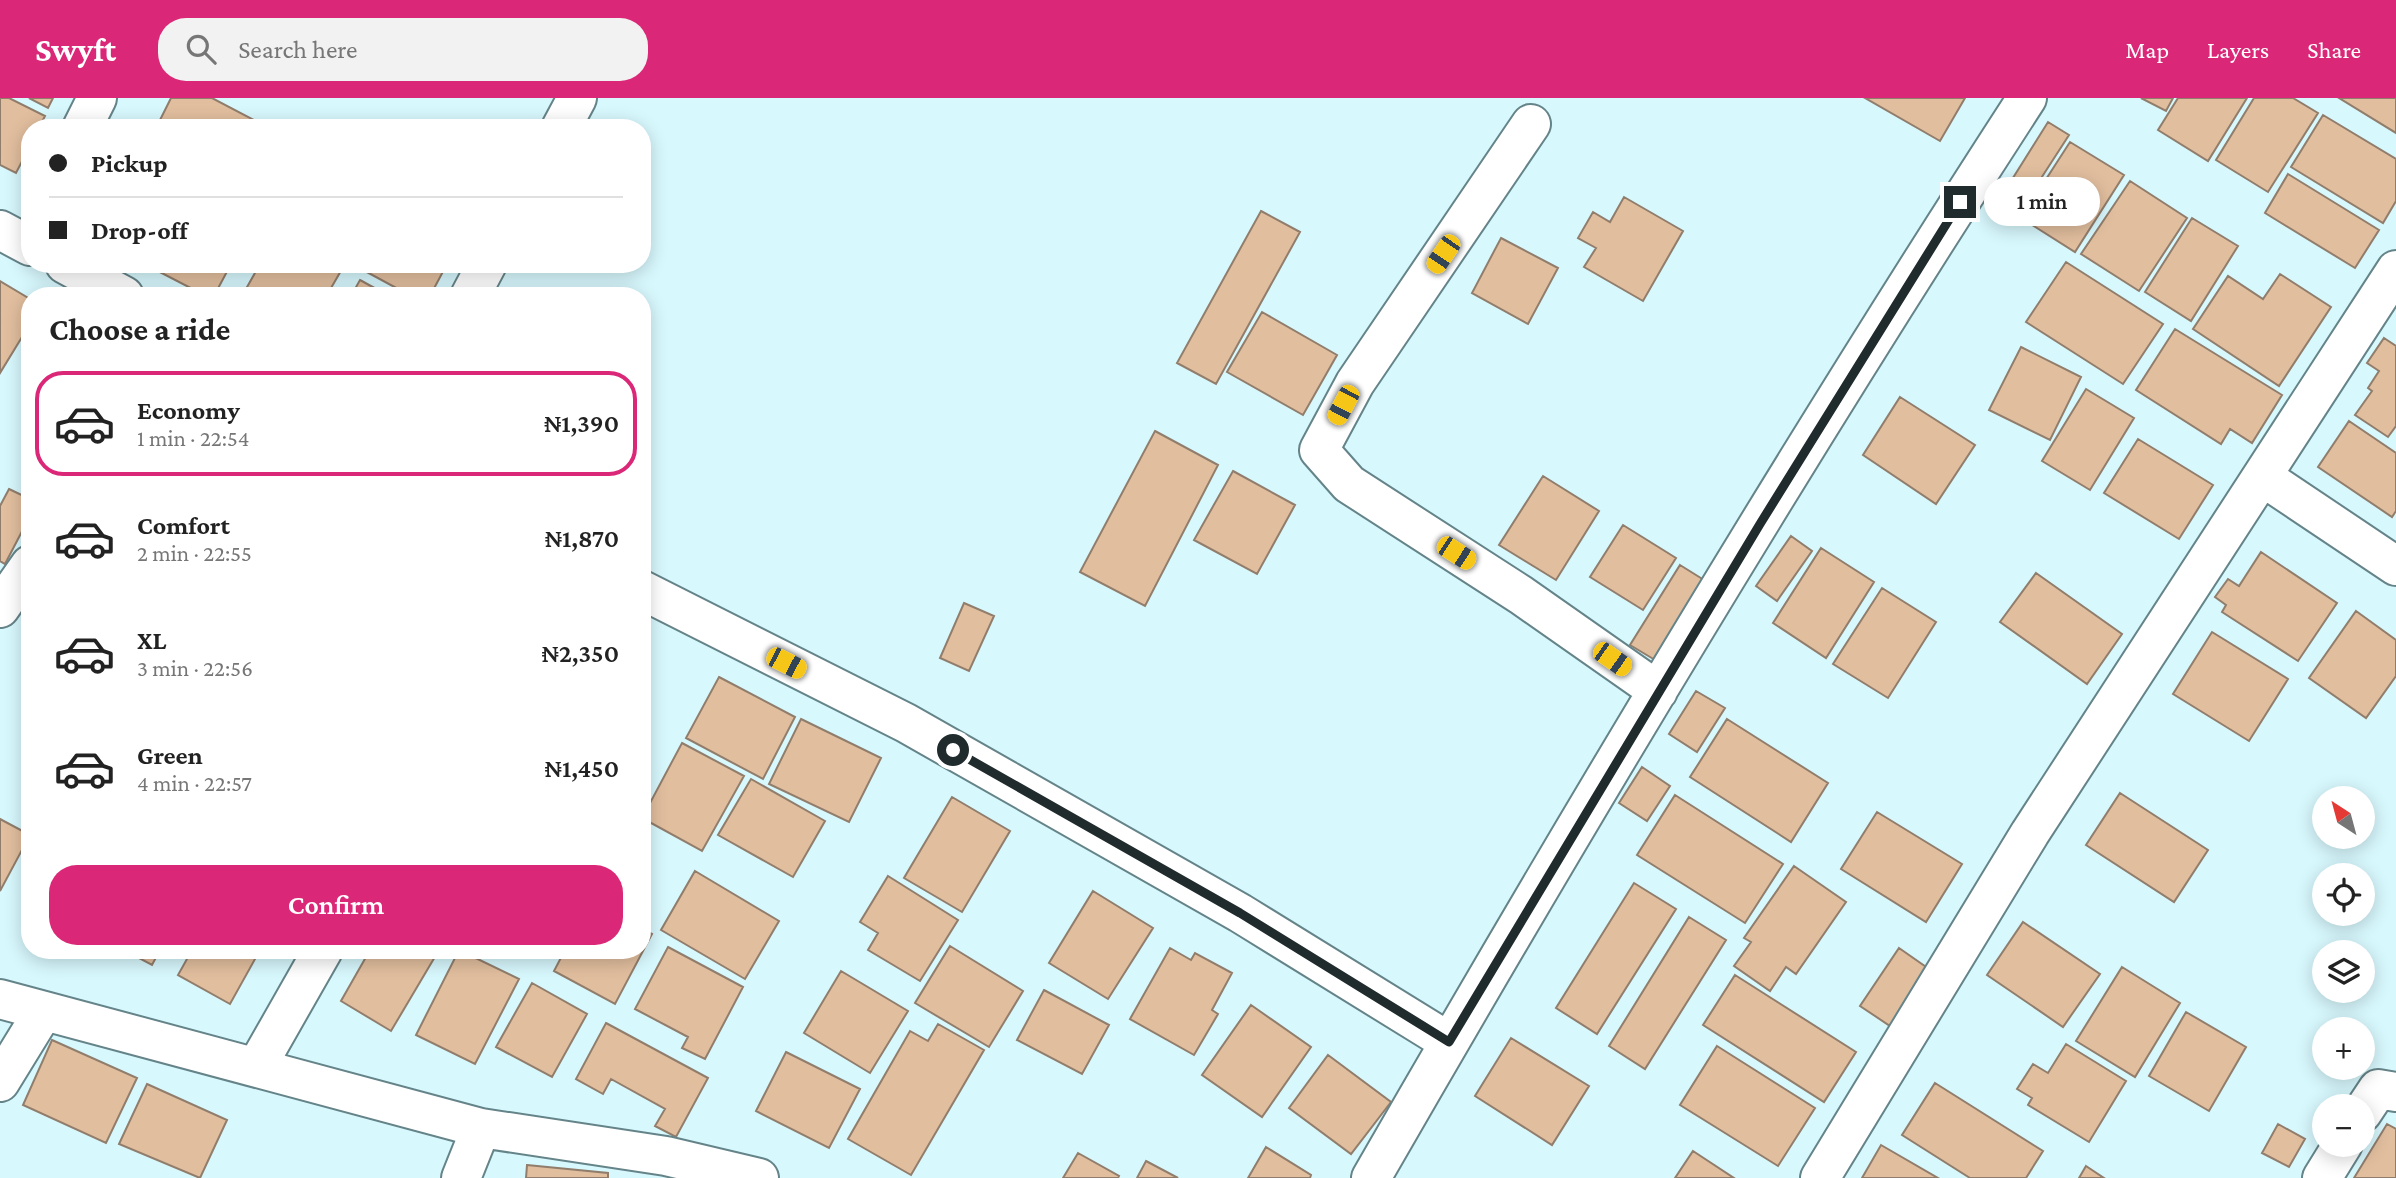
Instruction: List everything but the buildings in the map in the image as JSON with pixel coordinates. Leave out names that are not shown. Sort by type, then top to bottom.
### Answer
[{"type":"street","points":[[86,119],[97,98]]},
{"type":"street","points":[[566,119],[577,98]]},
{"type":"street","points":[[1371,1178],[1658,691],[1861,357],[2027,98]]},
{"type":"street","points":[[1531,124],[1355,383],[1319,450],[1349,484],[1521,595],[1658,691]]},
{"type":"street","points":[[1820,1178],[2030,833],[2396,270]]},
{"type":"street","points":[[82,273],[107,287]]},
{"type":"street","points":[[2263,477],[2396,566]]},
{"type":"street","points":[[0,608],[21,578]]},
{"type":"street","points":[[651,595],[906,723],[1240,913],[1449,1042]]},
{"type":"street","points":[[257,1066],[318,959]]},
{"type":"street","points":[[0,999],[481,1128],[666,1156],[759,1178]]},
{"type":"street","points":[[0,1082],[43,1012]]},
{"type":"street","points":[[2375,1094],[2378,1089],[2396,1092]]},
{"type":"street","points":[[461,1178],[481,1128]]},
{"type":"street","points":[[2322,1178],[2335,1157]]},
{"type":"route","points":[[953,750],[1240,913],[1449,1042],[1861,357],[1960,202]]}]
